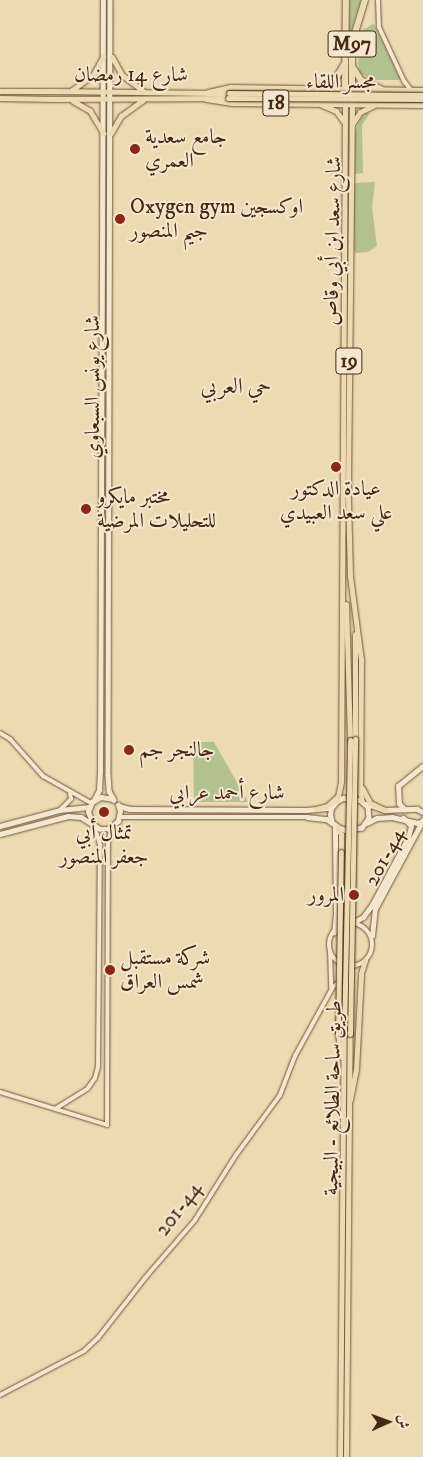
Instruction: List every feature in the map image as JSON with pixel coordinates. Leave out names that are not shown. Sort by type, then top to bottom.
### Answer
[{"type":"highway","name":"M97","points":[[346,0],[349,64],[348,90]]},
{"type":"highway","name":"M97","points":[[349,64],[353,38],[365,0]]},
{"type":"highway","points":[[320,90],[335,80],[349,64],[361,80],[381,89]]},
{"type":"main road","name":"شارع يونس السبعاوي","points":[[91,803],[99,790],[100,772],[103,0]]},
{"type":"main road","name":"شارع يونس السبعاوي","points":[[110,0],[112,91],[108,774],[109,791],[114,800]]},
{"type":"main road","points":[[68,92],[86,82],[100,66],[103,57]]},
{"type":"main road","points":[[112,57],[127,80],[145,92]]},
{"type":"main road","name":"شارع 14 رمضان","points":[[208,92],[230,87],[320,90],[423,90]]},
{"type":"main road","name":"شارع 14 رمضان","points":[[0,91],[208,92],[228,95]]},
{"type":"main road","name":"مجسر اللقاء","points":[[228,95],[423,94]]},
{"type":"main road","name":"شارع 14 رمضان","points":[[206,99],[228,95]]},
{"type":"main road","name":"مجسر اللقاء","points":[[228,95],[423,99]]},
{"type":"main road","name":"شارع 14 رمضان","points":[[0,98],[206,99],[232,103],[352,102],[423,105]]},
{"type":"main road","points":[[68,99],[90,111],[103,133]]},
{"type":"main road","points":[[111,134],[128,109],[145,99]]},
{"type":"main road","name":"شارع سعد ابن أبي وقاص","points":[[345,102],[348,127],[348,499],[350,562],[355,618]]},
{"type":"main road","name":"شارع سعد ابن أبي وقاص","points":[[343,568],[348,127],[352,102]]},
{"type":"main road","points":[[320,103],[339,114],[348,127],[362,110],[380,104]]},
{"type":"main road","points":[[102,409],[110,409]]},
{"type":"main road","points":[[343,568],[353,739]]},
{"type":"main road","points":[[316,810],[327,806],[340,791],[343,568]]},
{"type":"main road","points":[[353,739],[355,618]]},
{"type":"main road","points":[[355,618],[361,660],[360,777],[362,801],[369,812],[368,820],[364,826]]},
{"type":"main road","name":"طريق ساحة الطلائع - البيجية","points":[[340,1457],[343,1077],[353,739]]},
{"type":"main road","points":[[408,810],[402,808],[399,801],[398,786],[423,766]]},
{"type":"main road","points":[[360,777],[366,798],[373,805],[388,810],[397,808],[399,801]]},
{"type":"main road","points":[[341,782],[330,812],[341,834],[344,1033]]},
{"type":"main road","points":[[0,826],[91,803],[104,796],[114,800],[119,806],[120,817],[112,827],[104,829],[94,826],[81,817],[68,816],[0,834]]},
{"type":"main road","points":[[335,802],[346,798],[362,801],[373,807],[388,810],[419,810],[423,812]]},
{"type":"main road","name":"شارع أحمد عرابي","points":[[119,806],[130,809],[316,810],[327,808],[335,802]]},
{"type":"main road","points":[[91,803],[88,817],[94,826]]},
{"type":"main road","name":"شارع أحمد عرابي","points":[[120,817],[316,818],[327,819],[335,825]]},
{"type":"main road","points":[[316,818],[328,823],[337,839]]},
{"type":"main road","points":[[335,825],[354,830],[377,818],[403,818],[417,823],[423,820]]},
{"type":"main road","points":[[332,937],[341,926],[360,919],[372,905],[408,838],[411,826],[403,818]]},
{"type":"main road","name":"201-44","points":[[372,938],[375,909],[423,820]]},
{"type":"main road","points":[[335,825],[337,839],[336,914],[330,951],[337,962],[350,967],[358,966],[365,961]]},
{"type":"main road","points":[[348,1118],[355,1077],[361,973],[365,961],[371,952],[372,938],[364,927],[351,923]]},
{"type":"main road","name":"طريق ساحة الطلائع - البيجية","points":[[344,1033],[348,1118],[346,1457]]},
{"type":"street","points":[[378,0],[379,27],[404,81],[411,90]]},
{"type":"street","points":[[0,733],[10,739],[43,776],[91,803]]},
{"type":"street","points":[[60,810],[71,799],[69,791]]},
{"type":"street","points":[[55,1110],[90,1085],[97,1071],[100,845],[94,826]]},
{"type":"street","points":[[0,1092],[106,1126],[108,842],[112,827]]},
{"type":"street","points":[[99,948],[108,947]]},
{"type":"street","name":"201-44","points":[[330,951],[332,980],[330,993]]},
{"type":"street","name":"201-44","points":[[0,1395],[84,1351],[98,1338],[145,1278],[195,1220],[236,1155],[280,1095],[295,1056],[335,984],[343,979],[346,968],[350,967]]},
{"type":"street","points":[[98,1052],[107,1052]]},
{"type":"green space","points":[[348,0],[361,0],[348,42]]},
{"type":"green space","points":[[373,24],[401,80],[372,80],[360,73],[358,64],[361,31]]},
{"type":"green space","points":[[366,113],[370,113],[362,125],[363,173],[355,174],[355,132],[360,119]]},
{"type":"green space","points":[[375,182],[372,207],[377,246],[368,252],[356,253],[354,250],[354,183]]},
{"type":"green space","points":[[193,742],[214,742],[248,802],[194,802]]},
{"type":"place","name":"جامع سعدية العمري","points":[[135,149]]},
{"type":"place","name":"Oxygen gym اوكسجين جيم المنصور","points":[[120,219]]},
{"type":"place","name":"عيادة الدكتور علي سعد العبيدي","points":[[336,467]]},
{"type":"place","name":"مختبر مايكرو للتحليلات المرضية","points":[[86,509]]},
{"type":"place","name":"جالنجر جم","points":[[129,750]]},
{"type":"place","name":"تمثال أبي جعفر المنصور","points":[[104,812]]},
{"type":"place","name":"المرور","points":[[354,895]]},
{"type":"place","name":"شركة مستقبل شمس العراق","points":[[110,970]]},
{"type":"district","name":"حي العربي","points":[[236,387]]}]
